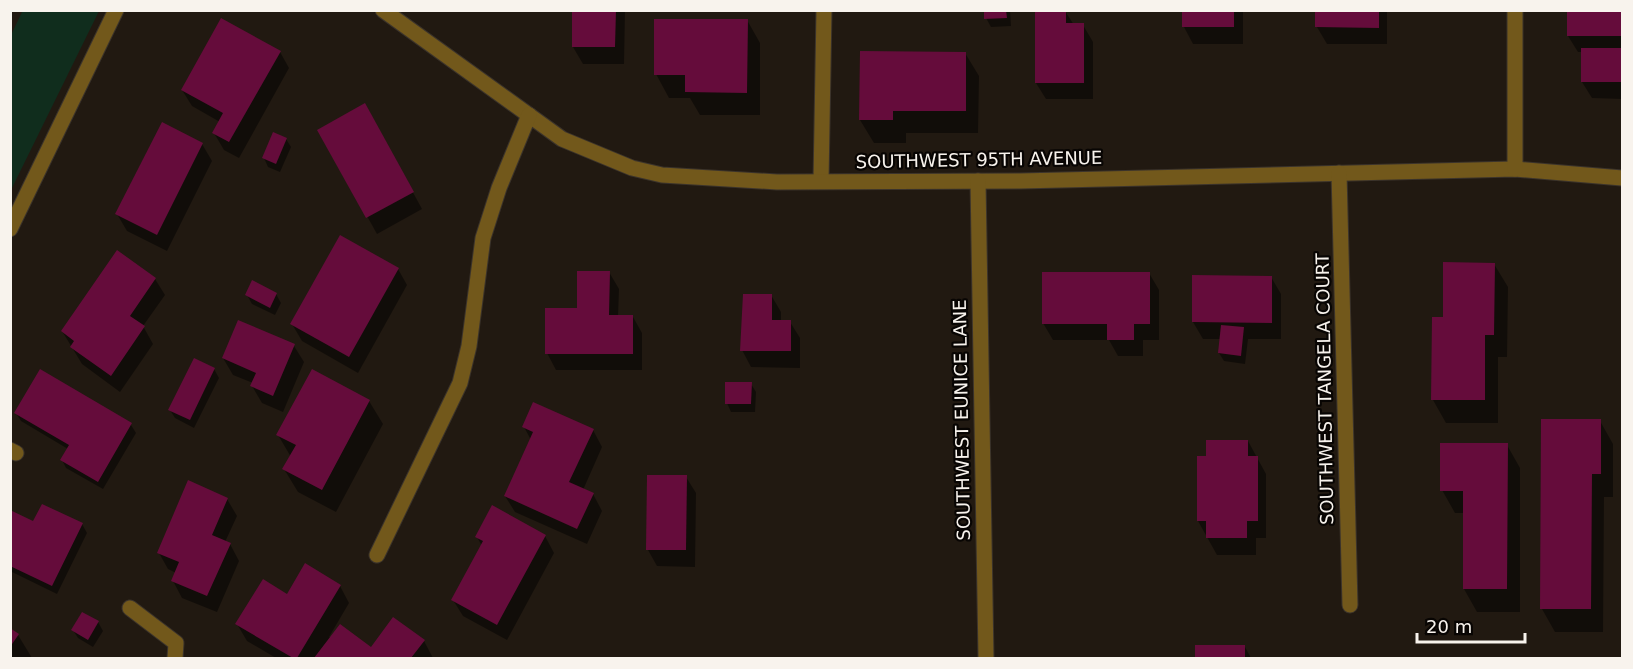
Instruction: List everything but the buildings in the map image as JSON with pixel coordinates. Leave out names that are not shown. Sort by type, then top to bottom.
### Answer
[{"type":"street","points":[[10,229],[116,10]]},
{"type":"street","name":"SOUTHWEST 95TH AVENUE","points":[[383,10],[562,139],[632,168],[662,175],[777,182],[978,181],[1515,169],[1623,178]]},
{"type":"street","points":[[821,181],[824,10]]},
{"type":"street","points":[[1515,10],[1515,169]]},
{"type":"street","points":[[377,555],[460,383],[469,346],[483,238],[499,188],[529,115]]},
{"type":"street","name":"SOUTHWEST TANGELA COURT","points":[[1339,172],[1350,605]]},
{"type":"street","name":"SOUTHWEST EUNICE LANE","points":[[978,181],[986,658]]},
{"type":"street","points":[[130,608],[176,642],[175,658]]},
{"type":"green space","points":[[23,10],[99,11],[11,190],[11,35]]}]
